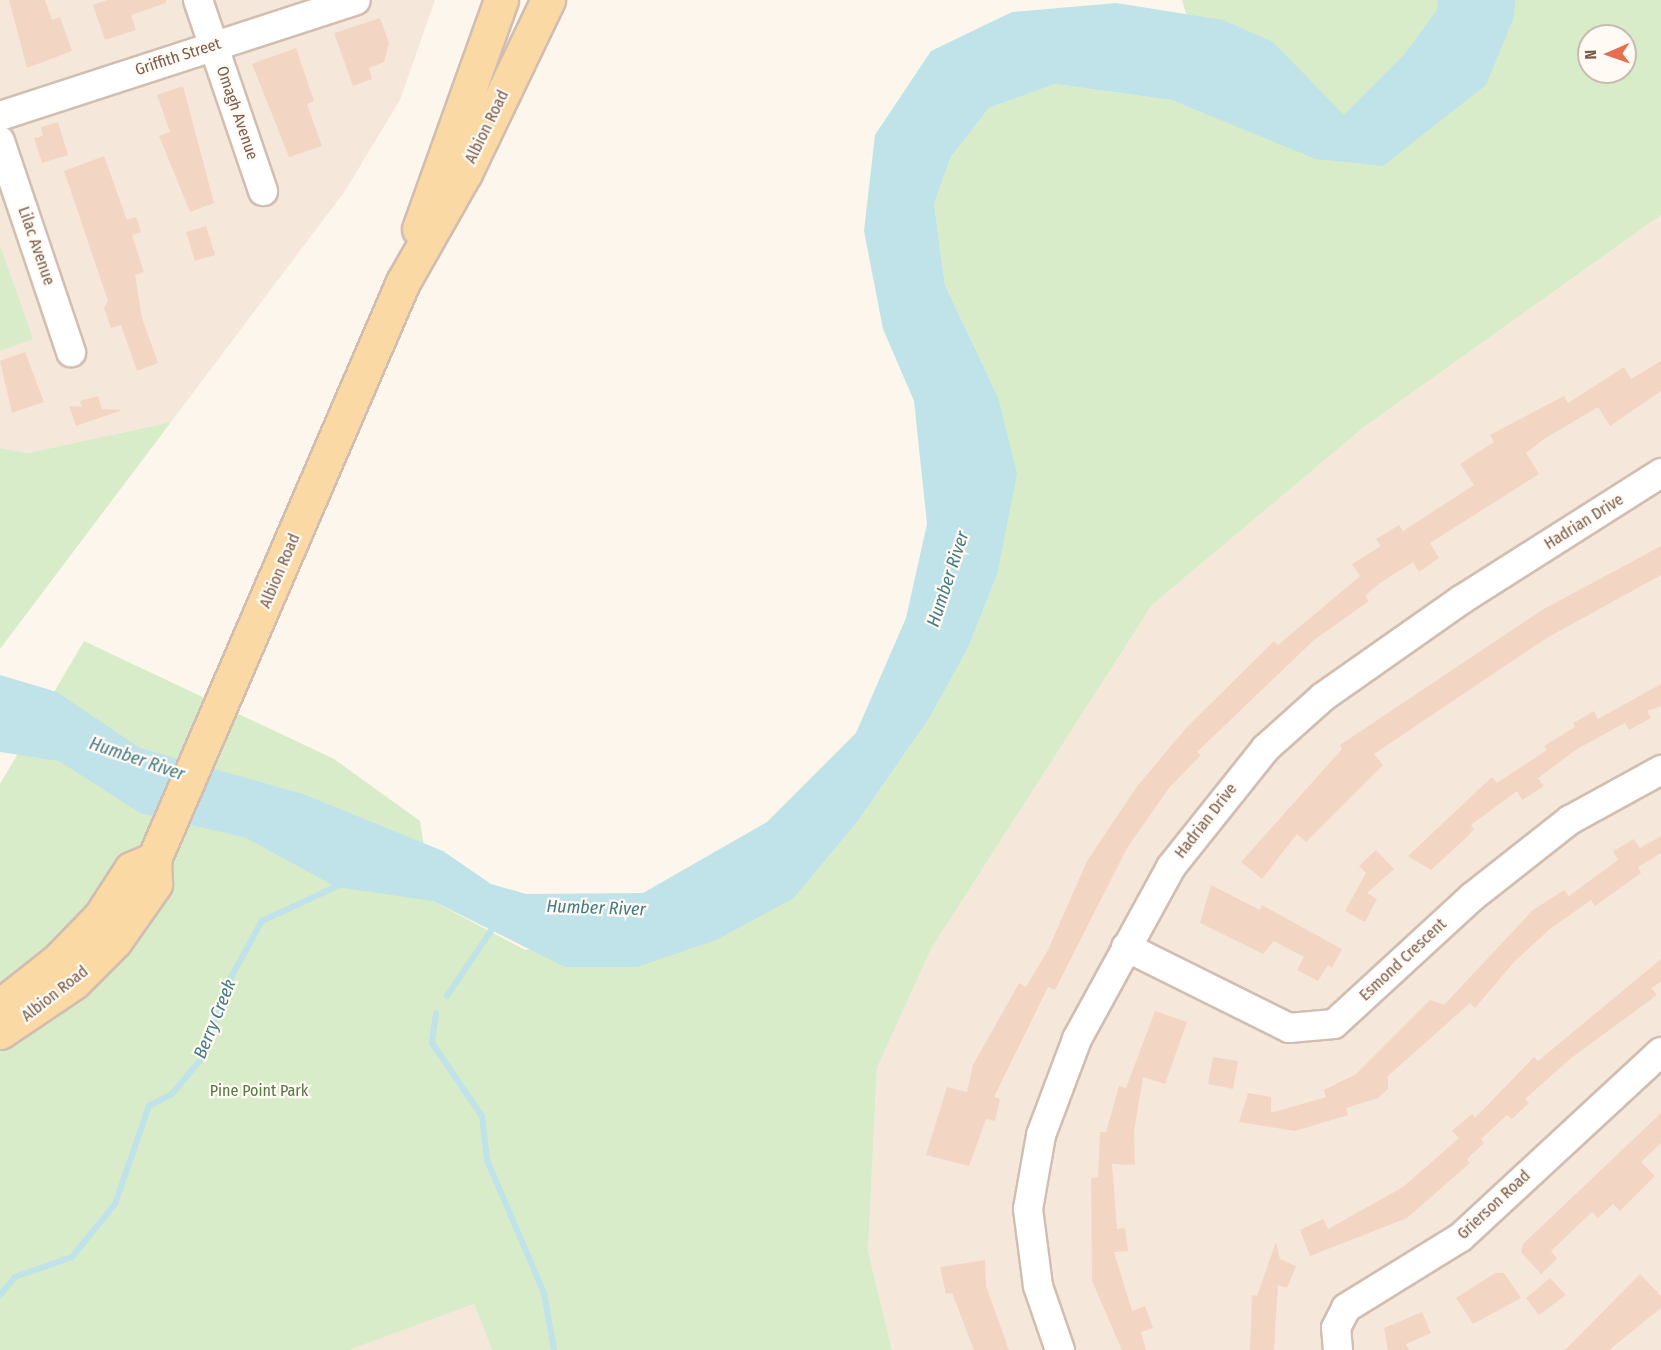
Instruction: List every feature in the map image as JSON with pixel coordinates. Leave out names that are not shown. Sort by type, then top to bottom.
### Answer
[{"type":"main road","name":"Albion Road","points":[[403,282],[437,166],[501,0]]},
{"type":"main road","name":"Albion Road","points":[[0,1032],[74,982],[115,941],[155,884],[154,859],[403,282],[465,173],[548,0]]},
{"type":"main road","name":"Albion Road","points":[[0,1006],[57,961],[100,917],[131,869],[154,859]]},
{"type":"street","name":"Omagh Avenue","points":[[198,0],[263,191]]},
{"type":"street","name":"Griffith Street","points":[[0,116],[356,0]]},
{"type":"street","name":"Lilac Avenue","points":[[0,141],[71,352]]},
{"type":"street","name":"Hadrian Drive","points":[[1060,1350],[1038,1286],[1028,1209],[1041,1135],[1077,1039],[1171,867],[1215,806],[1299,719],[1461,600],[1661,473]]},
{"type":"street","name":"Esmond Crescent","points":[[1126,947],[1289,1028],[1334,1024],[1472,897],[1561,827],[1661,770]]},
{"type":"street","name":"Grierson Road","points":[[1338,1350],[1336,1328],[1346,1308],[1461,1237],[1661,1052]]},
{"type":"shaded area","points":[[0,0],[435,0],[400,100],[345,191],[171,422],[28,453],[0,448]]},
{"type":"shaded area","points":[[1661,215],[1661,1350],[892,1350],[868,1251],[877,1068],[931,949],[1152,605],[1364,427]]},
{"type":"shaded area","points":[[474,1304],[492,1350],[349,1350]]},
{"type":"green space","name":"Pine Point Park","points":[[1182,0],[1661,0],[1661,215],[1364,427],[1152,605],[931,949],[877,1068],[868,1251],[892,1350],[492,1350],[474,1304],[349,1350],[0,1350],[0,784],[84,641],[334,759],[420,821],[433,901],[525,950],[794,898],[858,821],[930,717],[968,648],[997,575],[998,397],[945,285],[934,204],[951,157],[989,108],[1055,84],[1171,100],[1216,118]]},
{"type":"green space","points":[[0,245],[33,339],[0,351]]},
{"type":"green space","points":[[171,422],[0,649],[0,448],[28,453]]},
{"type":"water","name":"Humber River","points":[[1438,0],[1515,0],[1514,17],[1486,85],[1383,166],[1316,159],[1171,100],[1055,84],[989,108],[951,157],[934,204],[945,285],[998,397],[1017,474],[997,575],[968,648],[930,717],[858,821],[794,898],[716,940],[637,967],[565,967],[433,901],[336,887],[246,838],[140,813],[59,761],[0,752],[0,675],[57,692],[140,748],[303,794],[443,851],[491,884],[526,894],[643,893],[767,822],[856,733],[906,618],[927,524],[914,401],[883,329],[864,231],[875,135],[931,51],[1012,12],[1116,3],[1223,20],[1273,42],[1344,115],[1404,55],[1437,10]]},
{"type":"building","points":[[9,0],[45,0],[52,20],[60,17],[72,51],[27,68]]},
{"type":"building","points":[[107,0],[166,0],[166,3],[131,15],[136,30],[105,40],[93,5]]},
{"type":"building","points":[[380,18],[389,43],[384,62],[369,68],[372,79],[353,86],[334,33]]},
{"type":"building","points":[[296,48],[314,101],[307,104],[322,146],[289,157],[252,64]]},
{"type":"building","points":[[183,86],[214,203],[190,212],[159,136],[170,132],[157,95]]},
{"type":"building","points":[[58,122],[68,155],[42,163],[34,138],[43,136],[41,127]]},
{"type":"building","points":[[104,156],[127,220],[136,217],[141,232],[132,235],[144,272],[135,275],[142,318],[158,363],[137,371],[121,325],[111,328],[104,308],[108,301],[64,171]]},
{"type":"building","points":[[206,226],[215,255],[195,261],[186,232]]},
{"type":"building","points":[[25,352],[44,402],[12,413],[0,361]]},
{"type":"building","points":[[1661,361],[1661,391],[1610,426],[1598,407],[1544,439],[1526,453],[1539,474],[1430,543],[1439,558],[1419,572],[1413,562],[1380,583],[1365,596],[1369,601],[1314,640],[1197,752],[1201,755],[1169,788],[1127,848],[1055,990],[1048,987],[994,1097],[1000,1099],[995,1121],[986,1119],[969,1166],[926,1155],[947,1087],[967,1092],[973,1065],[1019,983],[1026,987],[1048,950],[1087,861],[1138,785],[1187,727],[1274,641],[1278,645],[1360,576],[1352,564],[1381,546],[1376,539],[1399,525],[1403,531],[1474,485],[1460,464],[1494,442],[1490,435],[1564,396],[1568,403],[1624,367],[1631,379]]},
{"type":"building","points":[[98,396],[102,409],[122,410],[76,426],[69,406],[82,407],[80,401]]},
{"type":"building","points":[[1661,546],[1661,575],[1545,639],[1374,754],[1383,765],[1306,842],[1297,834],[1262,879],[1241,862],[1342,749],[1340,745],[1542,610]]},
{"type":"building","points":[[1661,684],[1661,706],[1647,711],[1651,718],[1629,730],[1625,723],[1577,749],[1538,778],[1544,786],[1522,800],[1517,791],[1471,825],[1474,829],[1468,836],[1431,870],[1408,856],[1492,777],[1497,783],[1547,750],[1544,746],[1575,727],[1573,723],[1594,711],[1598,719]]},
{"type":"building","points":[[1661,836],[1661,853],[1638,867],[1641,873],[1595,906],[1591,900],[1550,929],[1514,962],[1475,1008],[1470,1003],[1388,1076],[1388,1089],[1378,1098],[1346,1108],[1348,1115],[1295,1131],[1239,1122],[1248,1093],[1271,1097],[1271,1113],[1326,1097],[1324,1090],[1356,1074],[1430,1000],[1444,1005],[1533,910],[1564,890],[1569,896],[1618,860],[1613,851],[1634,839],[1640,848]]},
{"type":"building","points":[[1376,850],[1394,869],[1367,893],[1377,899],[1365,922],[1345,911],[1366,873],[1359,866]]},
{"type":"building","points":[[1211,885],[1260,910],[1262,905],[1342,949],[1332,968],[1328,965],[1318,981],[1297,970],[1304,957],[1274,941],[1263,954],[1200,923]]},
{"type":"building","points":[[1661,959],[1661,982],[1651,988],[1657,995],[1570,1059],[1525,1099],[1529,1103],[1512,1119],[1507,1115],[1481,1139],[1484,1143],[1467,1159],[1470,1163],[1407,1218],[1310,1256],[1300,1230],[1323,1219],[1328,1229],[1403,1187],[1459,1138],[1452,1131],[1472,1114],[1475,1118],[1534,1057],[1538,1061]]},
{"type":"building","points":[[1155,1011],[1187,1022],[1165,1084],[1143,1077],[1134,1132],[1135,1165],[1112,1164],[1117,1229],[1125,1228],[1128,1251],[1114,1252],[1132,1311],[1145,1306],[1153,1328],[1141,1332],[1146,1350],[1122,1350],[1092,1281],[1091,1178],[1098,1177],[1100,1132],[1106,1132],[1119,1086],[1126,1088]]},
{"type":"building","points":[[1213,1057],[1238,1061],[1233,1089],[1208,1084]]},
{"type":"building","points":[[1661,1113],[1661,1143],[1641,1162],[1655,1176],[1620,1211],[1613,1204],[1598,1218],[1592,1212],[1551,1251],[1557,1259],[1541,1274],[1521,1252],[1523,1244]]},
{"type":"building","points":[[1276,1242],[1280,1259],[1296,1266],[1287,1288],[1278,1285],[1274,1350],[1250,1350],[1252,1295],[1257,1296]]},
{"type":"building","points":[[985,1260],[986,1286],[1009,1350],[974,1350],[952,1293],[946,1294],[940,1267]]},
{"type":"building","points":[[1495,1273],[1504,1273],[1521,1298],[1473,1324],[1456,1298]]},
{"type":"building","points":[[1640,1274],[1661,1296],[1661,1308],[1609,1350],[1565,1350]]},
{"type":"building","points":[[1550,1278],[1566,1295],[1539,1315],[1526,1298]]},
{"type":"building","points":[[1422,1312],[1431,1333],[1406,1344],[1409,1350],[1388,1350],[1384,1328]]},
{"type":"waterway","name":"Berry Creek","points":[[0,1295],[15,1277],[72,1257],[115,1204],[149,1106],[172,1094],[204,1056],[224,990],[262,921],[342,884]]},
{"type":"waterway","points":[[447,996],[497,922]]},
{"type":"waterway","points":[[436,1013],[432,1043],[482,1116],[487,1160],[544,1293],[554,1350]]}]
